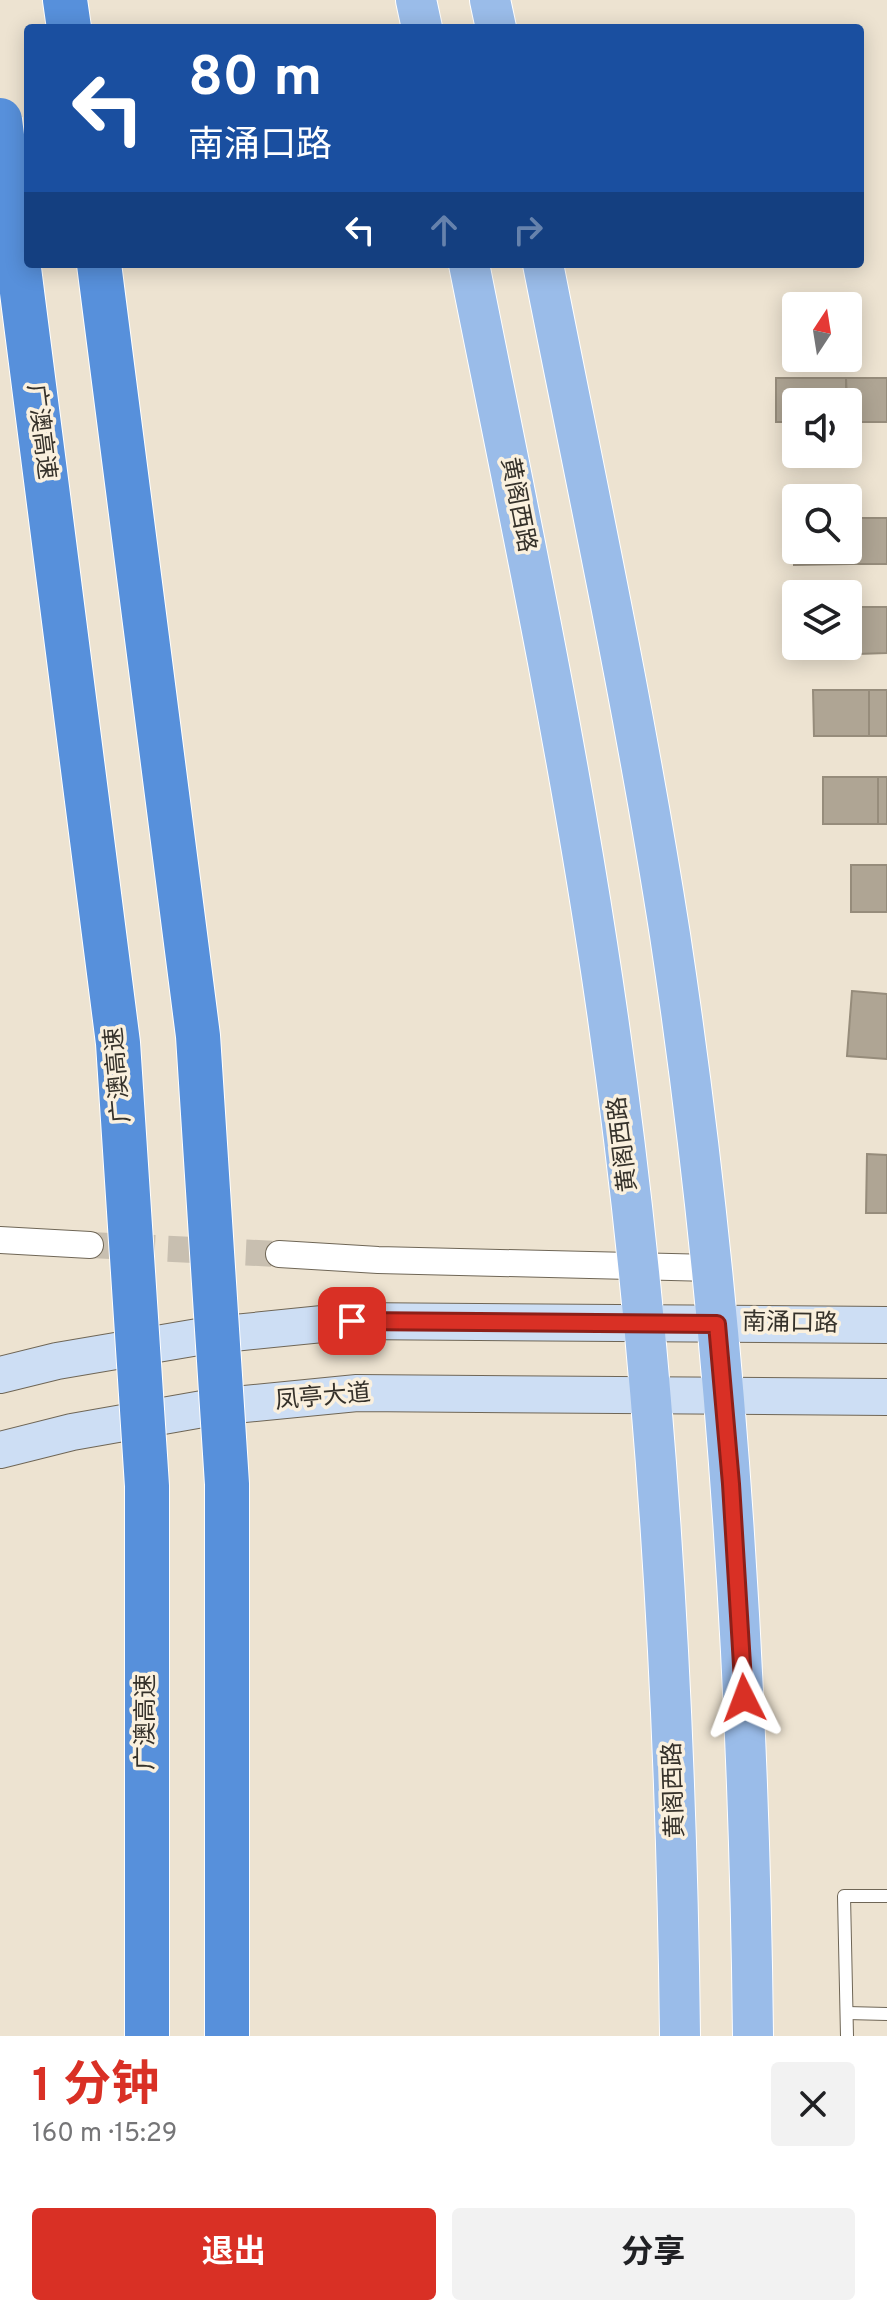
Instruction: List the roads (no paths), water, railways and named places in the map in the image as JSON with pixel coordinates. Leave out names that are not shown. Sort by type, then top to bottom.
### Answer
[{"type":"highway","points":[[65,0],[68,24]]},
{"type":"highway","name":"广澳高速","points":[[0,120],[118,1043],[147,1486],[147,2036]]},
{"type":"highway","points":[[100,268],[198,1036],[227,1484],[227,2036]]},
{"type":"main road","points":[[416,0],[421,24]]},
{"type":"main road","points":[[490,0],[495,24]]},
{"type":"main road","name":"黄阁西路","points":[[470,268],[569,768],[598,947],[622,1127],[651,1395],[671,1671],[678,1853],[680,2036]]},
{"type":"main road","points":[[544,268],[643,770],[695,1119],[717,1324],[743,1667],[750,1836],[753,2036]]},
{"type":"main road","points":[[0,1375],[57,1361],[204,1336],[352,1321],[644,1322]]},
{"type":"main road","name":"南涌口路","points":[[644,1322],[887,1325]]},
{"type":"main road","name":"凤亭大道","points":[[0,1450],[72,1432],[214,1407],[357,1393],[651,1395]]},
{"type":"main road","points":[[651,1395],[887,1397]]},
{"type":"street","points":[[0,1240],[90,1245]]},
{"type":"street","points":[[279,1254],[378,1260],[712,1268]]},
{"type":"lane","points":[[847,2036],[844,1896],[887,1896]]},
{"type":"lane","points":[[847,2013],[887,2014]]},
{"type":"tunnel","points":[[90,1245],[279,1254]]}]
